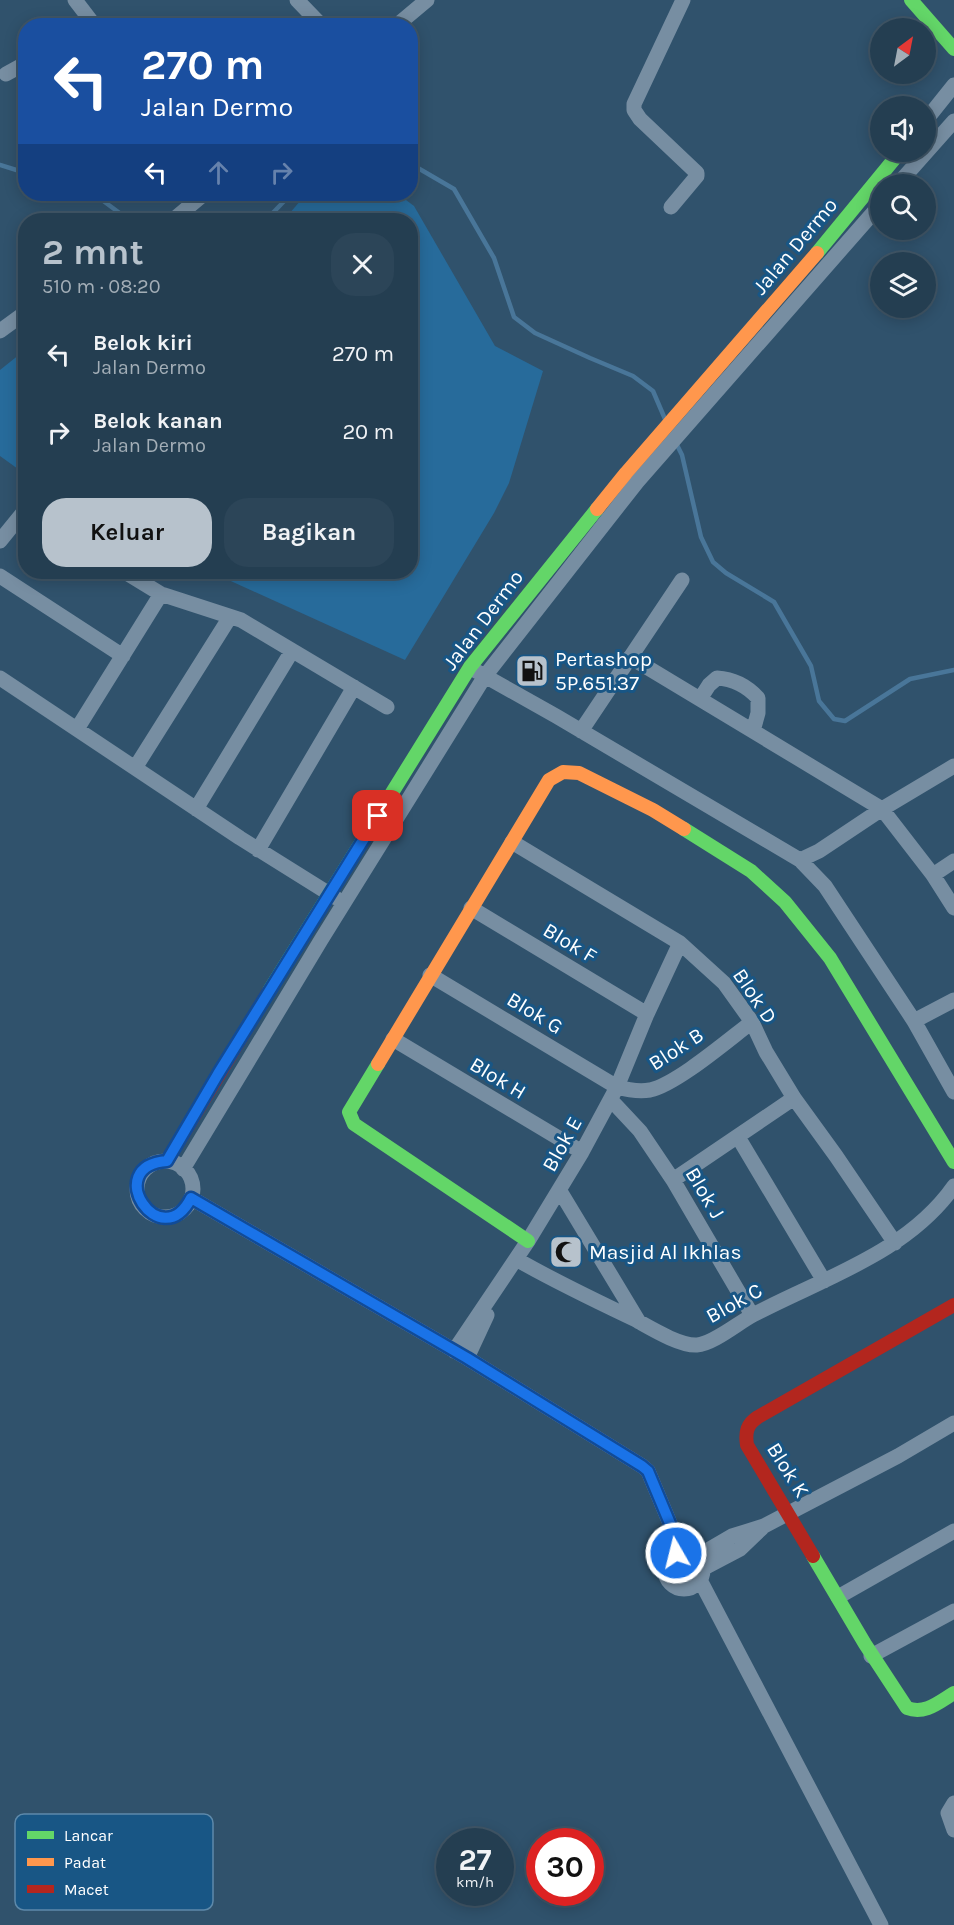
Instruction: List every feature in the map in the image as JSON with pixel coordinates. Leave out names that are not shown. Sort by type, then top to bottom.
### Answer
[{"type":"street","points":[[75,0],[89,18]]},
{"type":"street","points":[[297,0],[314,18]]},
{"type":"street","points":[[671,207],[698,173],[640,119],[634,110],[634,104],[683,0]]},
{"type":"street","points":[[912,0],[954,49]]},
{"type":"street","points":[[405,18],[423,1]]},
{"type":"street","points":[[6,74],[18,67]]},
{"type":"street","points":[[936,108],[954,85]]},
{"type":"street","points":[[907,174],[954,121]]},
{"type":"street","name":"Jalan Dermo","points":[[815,268],[893,162]]},
{"type":"street","points":[[181,213],[196,201]]},
{"type":"street","points":[[183,1169],[484,676],[632,478],[815,268],[870,215]]},
{"type":"street","points":[[0,331],[18,318]]},
{"type":"street","name":"Jalan Dermo","points":[[167,1161],[218,1074],[470,667],[632,478]]},
{"type":"street","points":[[0,541],[18,519]]},
{"type":"street","points":[[0,576],[123,656]]},
{"type":"street","points":[[136,579],[161,594],[241,620],[387,707]]},
{"type":"street","points":[[582,731],[682,580]]},
{"type":"street","points":[[77,729],[161,594]]},
{"type":"street","points":[[135,768],[230,617]]},
{"type":"street","points":[[196,809],[292,651]]},
{"type":"street","points":[[630,657],[882,809],[933,875],[954,908]]},
{"type":"street","points":[[470,667],[800,860],[825,886],[914,1021],[954,1092]]},
{"type":"street","points":[[0,678],[258,850],[344,903]]},
{"type":"street","points":[[700,699],[717,678],[730,679],[749,689],[758,698],[758,713],[753,731]]},
{"type":"street","points":[[258,850],[354,687]]},
{"type":"street","points":[[800,860],[819,851],[882,809],[954,766]]},
{"type":"street","points":[[528,1241],[354,1124],[349,1112],[549,780],[559,772],[570,770],[579,773],[653,810],[751,871],[785,902],[830,958],[954,1162]]},
{"type":"street","name":"Blok D","points":[[512,842],[680,943],[724,983],[752,1022],[765,1052],[794,1098],[837,1156],[895,1243]]},
{"type":"street","points":[[933,875],[954,861]]},
{"type":"street","name":"Blok F","points":[[471,908],[647,1014]]},
{"type":"street","points":[[307,930],[321,940]]},
{"type":"street","name":"Blok E","points":[[460,1354],[485,1318],[516,1259],[560,1191],[614,1093],[680,943]]},
{"type":"street","name":"Blok G","points":[[430,975],[614,1093]]},
{"type":"street","points":[[914,1021],[954,1000]]},
{"type":"street","name":"Blok B","points":[[614,1093],[651,1090],[670,1082],[752,1022]]},
{"type":"street","name":"Blok H","points":[[393,1040],[582,1152]]},
{"type":"street","name":"Blok J","points":[[614,1093],[673,1180],[752,1316]]},
{"type":"street","points":[[673,1180],[794,1098]]},
{"type":"street","points":[[738,1137],[824,1281]]},
{"type":"street","points":[[167,1161],[183,1169],[191,1182],[191,1198],[181,1212],[165,1217],[156,1216],[142,1206],[137,1189],[143,1172],[158,1162],[167,1161]]},
{"type":"street","name":"Blok C","points":[[516,1259],[639,1322],[686,1343],[697,1345],[895,1243],[927,1218],[954,1186]]},
{"type":"street","points":[[560,1191],[639,1322]]},
{"type":"street","points":[[191,1198],[460,1354],[648,1471],[880,1925]]},
{"type":"street","name":"Blok K","points":[[954,1305],[750,1422],[746,1430],[747,1444],[871,1656],[907,1708],[915,1712],[922,1710],[954,1693]]},
{"type":"street","points":[[695,1564],[732,1536],[764,1526],[898,1456],[954,1423]]},
{"type":"street","points":[[838,1597],[954,1531]]},
{"type":"street","points":[[871,1656],[954,1611]]},
{"type":"street","points":[[954,1803],[948,1813],[954,1830]]},
{"type":"shaded area","points":[[300,201],[407,201],[414,206],[495,346],[543,371],[509,483],[494,513],[405,660],[226,579],[418,579],[418,213],[290,213]]},
{"type":"shaded area","points":[[18,356],[18,469],[0,456],[0,370]]},
{"type":"waterway","points":[[0,165],[18,171]]},
{"type":"waterway","points":[[418,168],[454,189],[494,258],[514,317],[535,333],[633,376],[653,391],[665,419]]},
{"type":"waterway","points":[[103,201],[120,213]]},
{"type":"waterway","points":[[273,213],[284,201]]},
{"type":"waterway","points":[[676,443],[682,455],[701,537],[713,562],[726,573],[774,602],[811,666],[819,701],[834,719],[845,721],[910,679],[954,670]]},
{"type":"traffic: fast","points":[[911,0],[954,49]]},
{"type":"traffic: fast","points":[[817,253],[892,162]]},
{"type":"traffic: fast","points":[[269,991],[470,667],[597,509]]},
{"type":"traffic: fast","points":[[684,829],[751,871],[785,902],[830,958],[954,1162]]},
{"type":"traffic: fast","points":[[378,1064],[349,1112],[354,1124],[528,1241]]},
{"type":"traffic: fast","points":[[813,1556],[865,1644],[907,1708],[926,1709],[954,1693]]},
{"type":"traffic: slow","points":[[597,509],[817,253]]},
{"type":"traffic: slow","points":[[378,1064],[549,780],[563,772],[579,773],[653,810],[684,829]]},
{"type":"traffic: jam","points":[[167,1161],[269,991]]},
{"type":"traffic: jam","points":[[813,1556],[747,1445],[746,1436],[749,1426],[758,1417],[954,1305]]},
{"type":"place","name":"Pertashop 5P.651.37","points":[[532,671]]},
{"type":"place","name":"Masjid Al Ikhlas","points":[[566,1252]]},
{"type":"route","points":[[378,816],[218,1074],[167,1161],[149,1166],[143,1172],[138,1180],[138,1198],[148,1212],[165,1217],[181,1212],[191,1198],[467,1358],[642,1466],[648,1471],[682,1552],[676,1553]]}]
